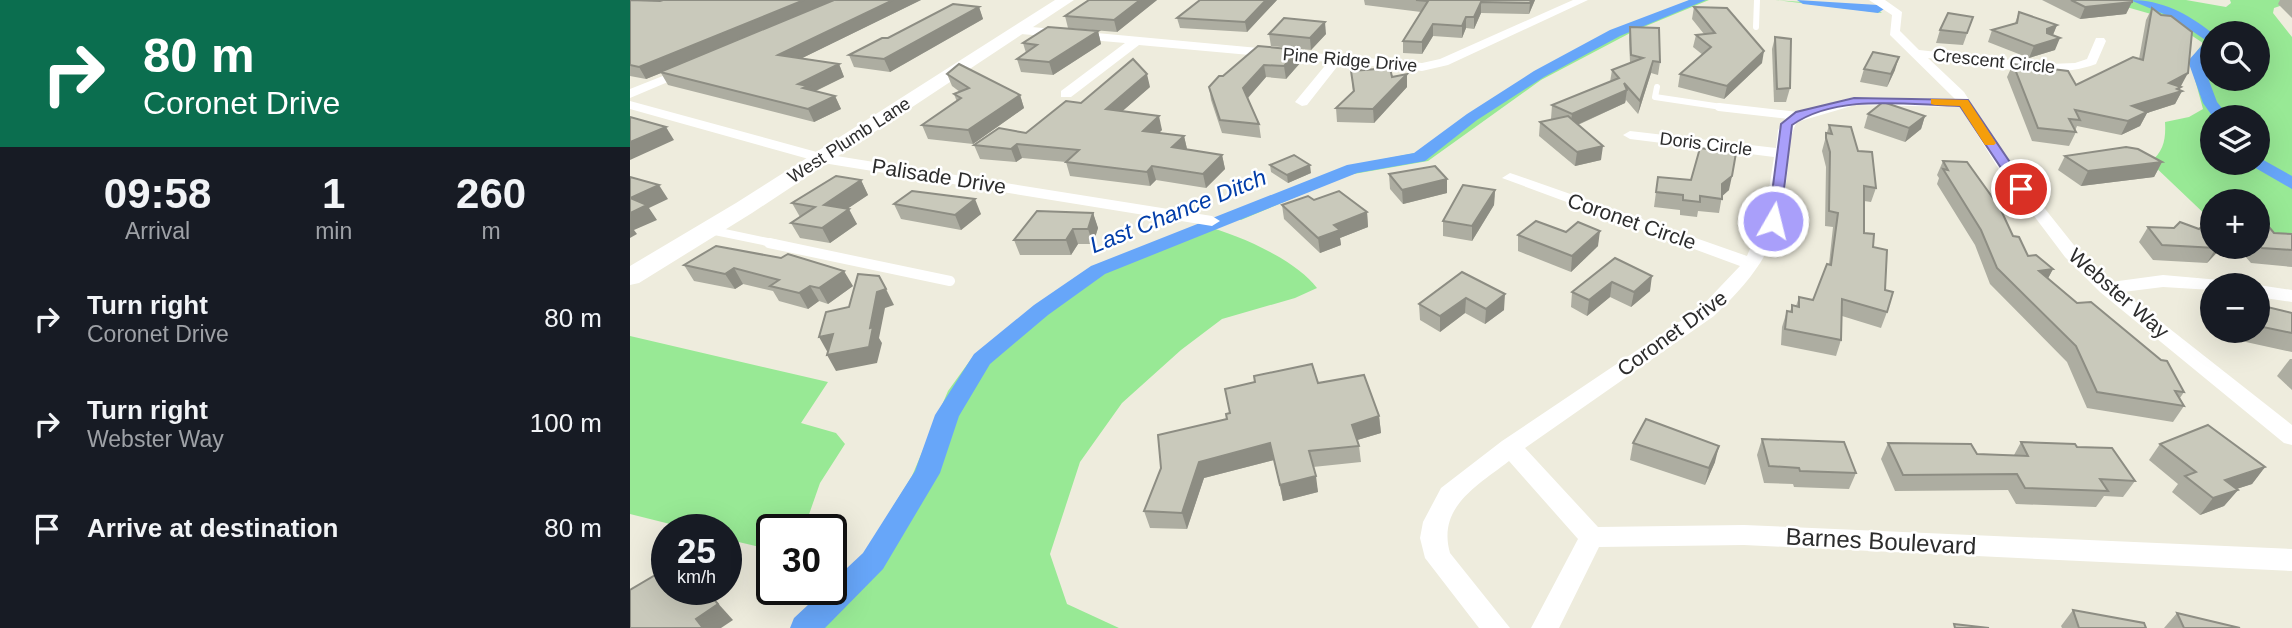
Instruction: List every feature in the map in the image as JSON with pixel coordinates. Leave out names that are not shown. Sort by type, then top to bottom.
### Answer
[{"type":"main road","name":"West Plumb Lane","points":[[630,277],[823,158],[1066,0]]},
{"type":"street","points":[[1552,0],[1577,3]]},
{"type":"street","name":"Webster Way","points":[[1875,0],[1899,7],[1895,32],[1964,103],[2005,168],[2071,253],[2107,288],[2292,437]]},
{"type":"street","name":"Pine Ridge Drive","points":[[1021,30],[1409,67],[1434,65],[1577,3]]},
{"type":"street","points":[[1066,94],[1136,41]]},
{"type":"street","name":"Crescent Circle","points":[[1916,53],[2063,68],[2092,61],[2100,41]]},
{"type":"street","points":[[1302,102],[1336,60]]},
{"type":"street","points":[[630,94],[700,66]]},
{"type":"street","points":[[1798,116],[1854,101],[1964,103]]},
{"type":"street","name":"Palisade Drive","points":[[630,105],[823,158],[1212,220]]},
{"type":"street","name":"Coronet Drive","points":[[1496,628],[1438,558],[1433,538],[1436,522],[1449,495],[1510,447],[1707,312],[1753,264],[1773,221],[1787,124],[1798,116]]},
{"type":"street","name":"Doris Circle","points":[[1630,135],[1782,153]]},
{"type":"street","name":"Coronet Circle","points":[[1510,178],[1753,264]]},
{"type":"street","points":[[2107,288],[2163,281],[2200,283]]},
{"type":"street","points":[[2270,293],[2292,296]]},
{"type":"street","points":[[1510,447],[1592,537],[1545,628]]},
{"type":"street","name":"Barnes Boulevard","points":[[1592,537],[1744,535],[2292,560]]},
{"type":"lane","points":[[1756,27],[1757,0]]},
{"type":"lane","points":[[1657,87],[1655,97],[1667,101],[1798,116]]},
{"type":"lane","points":[[710,229],[950,281]]},
{"type":"green space","points":[[1690,0],[1709,0],[1634,31],[1541,80],[1428,161],[1348,175],[1241,220],[1223,215],[1353,165],[1415,153],[1428,147],[1461,120],[1549,66]]},
{"type":"green space","points":[[1775,0],[1874,7],[1882,13]]},
{"type":"green space","points":[[2102,0],[2186,0],[2226,7],[2231,3],[2230,0],[2288,0],[2289,3],[2274,8],[2273,13],[2292,37],[2292,242],[2270,238],[2270,189],[2200,189],[2200,210],[2150,162],[2163,144],[2165,122],[2189,117],[2200,111],[2200,175],[2270,175],[2270,105],[2202,105],[2190,61],[2200,47],[2200,91],[2270,91],[2270,21],[2200,21],[2200,41],[2165,18]]},
{"type":"green space","points":[[1204,226],[1233,235],[1281,258],[1317,288],[1295,298],[1222,319],[1181,350],[1122,403],[1080,462],[1050,554],[1067,604],[1119,628],[795,628],[817,605],[847,605],[847,574],[858,563],[912,476],[948,391],[974,355],[1052,295],[1092,269]]},
{"type":"green space","points":[[630,336],[828,382],[801,423],[836,433],[845,444],[820,483],[809,514],[756,514],[756,546],[742,543],[742,514],[651,514],[651,519],[630,514]]},
{"type":"building","points":[[630,0],[804,0],[639,67],[630,65]]},
{"type":"building","points":[[834,0],[893,0],[778,55],[839,64],[798,84],[808,86],[803,88],[835,96],[808,109],[660,72]]},
{"type":"building","points":[[1089,0],[1140,0],[1114,20],[1065,16]]},
{"type":"building","points":[[1200,0],[1266,0],[1245,22],[1177,18]]},
{"type":"building","points":[[1416,0],[1531,0],[1530,3],[1481,2],[1474,17],[1466,17],[1462,26],[1433,24],[1422,42],[1403,41],[1428,1]]},
{"type":"building","points":[[2071,0],[2132,0],[2132,2],[2085,7]]},
{"type":"building","points":[[953,4],[979,7],[884,59],[849,55],[882,38],[888,38]]},
{"type":"building","points":[[1694,7],[1727,8],[1764,51],[1727,86],[1680,74],[1711,47],[1696,35],[1715,33]]},
{"type":"building","points":[[2152,8],[2161,15],[2171,16],[2192,32],[2188,73],[2169,83],[2181,87],[2177,89],[2182,91],[2132,106],[2147,112],[2128,121],[2075,110],[2080,120],[2069,119],[2076,132],[2038,128],[2013,64],[2068,71],[2076,85],[2133,57],[2143,60]]},
{"type":"building","points":[[2019,12],[2057,25],[2047,29],[2047,33],[2060,38],[2034,46],[1992,30],[2017,23]]},
{"type":"building","points":[[1948,13],[1973,17],[1967,33],[1940,30]]},
{"type":"building","points":[[1284,18],[1325,22],[1310,38],[1269,34]]},
{"type":"building","points":[[1048,27],[1098,31],[1049,62],[1017,59],[1037,45],[1023,43]]},
{"type":"building","points":[[1630,27],[1659,28],[1660,62],[1653,61],[1640,101],[1624,83],[1627,90],[1572,114],[1552,105],[1619,78],[1612,70],[1643,58],[1631,55]]},
{"type":"building","points":[[1775,37],[1791,39],[1790,88],[1777,89]]},
{"type":"building","points":[[1258,46],[1299,50],[1284,66],[1264,65],[1243,88],[1259,124],[1220,120],[1209,87]]},
{"type":"building","points":[[1873,52],[1899,57],[1891,74],[1864,69]]},
{"type":"building","points":[[1133,59],[1147,74],[1106,109],[1159,116],[1143,131],[1184,136],[1172,147],[1222,155],[1203,174],[1152,166],[1147,172],[1066,162],[1079,150],[1017,144],[1011,149],[974,145],[999,128],[1026,133],[1066,101],[1081,103]]},
{"type":"building","points":[[959,64],[1020,95],[968,130],[922,125],[961,98],[954,94],[969,88],[947,74]]},
{"type":"building","points":[[1390,68],[1392,77],[1407,74],[1373,109],[1336,108],[1354,91],[1351,71]]},
{"type":"building","points":[[1883,102],[1925,116],[1909,128],[1868,114]]},
{"type":"building","points":[[1568,116],[1603,146],[1577,152],[1540,122]]},
{"type":"building","points":[[630,117],[666,127],[630,142]]},
{"type":"building","points":[[1829,125],[1851,127],[1858,151],[1872,152],[1876,188],[1864,186],[1864,233],[1874,234],[1873,247],[1887,250],[1885,290],[1893,292],[1887,312],[1842,299],[1841,340],[1785,329],[1787,311],[1792,312],[1792,305],[1799,307],[1799,297],[1813,300],[1827,264],[1831,265],[1838,213],[1829,211],[1830,152],[1826,133],[1832,134]]},
{"type":"building","points":[[2126,147],[2138,149],[2162,162],[2088,171],[2065,156]]},
{"type":"building","points":[[1700,148],[1736,153],[1732,176],[1722,184],[1722,199],[1700,196],[1700,202],[1683,200],[1683,195],[1656,192],[1658,177],[1691,180]]},
{"type":"building","points":[[1294,155],[1310,165],[1287,175],[1270,165]]},
{"type":"building","points":[[1943,161],[1967,162],[2000,208],[2013,236],[2019,237],[2028,256],[2036,255],[2053,269],[2039,271],[2077,303],[2091,302],[2161,360],[2167,361],[2184,392],[2175,391],[2184,406],[2097,392],[2076,346],[1997,268],[1981,230],[1943,169],[1948,170]]},
{"type":"building","points":[[1435,166],[1447,179],[1402,190],[1389,174]]},
{"type":"building","points":[[836,176],[861,180],[824,205],[849,209],[822,228],[791,223],[815,207],[792,203]]},
{"type":"building","points":[[630,177],[659,185],[630,198]]},
{"type":"building","points":[[1463,185],[1495,190],[1472,226],[1443,221]]},
{"type":"building","points":[[912,191],[975,199],[955,215],[894,204]]},
{"type":"building","points":[[1339,191],[1367,212],[1334,225],[1340,230],[1318,238],[1282,205],[1308,196],[1314,200]]},
{"type":"building","points":[[630,198],[647,205],[630,213]]},
{"type":"building","points":[[1037,211],[1093,213],[1088,229],[1073,229],[1066,240],[1014,240]]},
{"type":"building","points":[[1536,221],[1566,232],[1578,222],[1600,231],[1572,256],[1518,235]]},
{"type":"building","points":[[2180,222],[2200,228],[2200,247],[2162,245],[2148,227],[2174,228]]},
{"type":"building","points":[[2270,228],[2274,233],[2292,234],[2292,250],[2270,249]]},
{"type":"building","points":[[716,246],[781,258],[788,254],[844,271],[819,288],[810,286],[799,293],[770,286],[779,280],[734,268],[725,274],[684,265]]},
{"type":"building","points":[[1615,258],[1652,276],[1634,292],[1612,282],[1589,300],[1572,292]]},
{"type":"building","points":[[1462,272],[1505,294],[1486,309],[1466,298],[1440,316],[1419,304]]},
{"type":"building","points":[[858,274],[879,276],[886,289],[877,292],[869,347],[827,355],[833,334],[819,337],[826,312],[849,307]]},
{"type":"building","points":[[2270,308],[2292,313],[2292,333],[2270,328]]},
{"type":"building","points":[[1312,364],[1318,383],[1364,375],[1379,416],[1352,425],[1359,446],[1309,451],[1316,476],[1280,485],[1270,443],[1199,462],[1182,513],[1144,511],[1161,468],[1158,435],[1227,419],[1226,414],[1230,413],[1225,389],[1255,382],[1254,376]]},
{"type":"building","points":[[1646,419],[1719,446],[1709,468],[1633,443]]},
{"type":"building","points":[[2208,425],[2265,467],[2225,480],[2238,490],[2213,498],[2185,476],[2196,472],[2160,444]]},
{"type":"building","points":[[1762,439],[1844,442],[1856,473],[1800,471],[1799,468],[1769,466]]},
{"type":"building","points":[[2021,442],[2112,448],[2135,481],[2100,479],[2108,491],[2025,488],[2017,474],[1903,475],[1888,443],[1971,444],[1977,454],[2028,456]]},
{"type":"building","points":[[651,578],[651,605],[717,605],[696,619],[703,628],[630,628],[630,590]]},
{"type":"building","points":[[2073,610],[2144,623],[2146,628],[2079,628]]},
{"type":"building","points":[[2177,613],[2240,628],[2184,628]]},
{"type":"building","points":[[1954,624],[1989,628],[1955,628]]},
{"type":"waterway","name":"Last Chance Ditch","points":[[805,628],[873,561],[927,473],[947,415],[982,359],[1041,310],[1098,270],[1353,169],[1419,157],[1472,117],[1539,74],[1615,33],[1700,0]]},
{"type":"waterway","name":"Last Chance Ditch","points":[[1803,0],[1878,9]]},
{"type":"waterway","name":"Last Chance Ditch","points":[[2136,0],[2176,14],[2210,38],[2211,44],[2195,61],[2212,105]]},
{"type":"waterway","name":"Last Chance Ditch","points":[[2270,170],[2292,184]]},
{"type":"slow traffic","points":[[1935,102],[1964,103],[1990,143]]},
{"type":"route","points":[[1773,221],[1787,124],[1800,115],[1854,101],[1964,103],[2021,189]]}]
